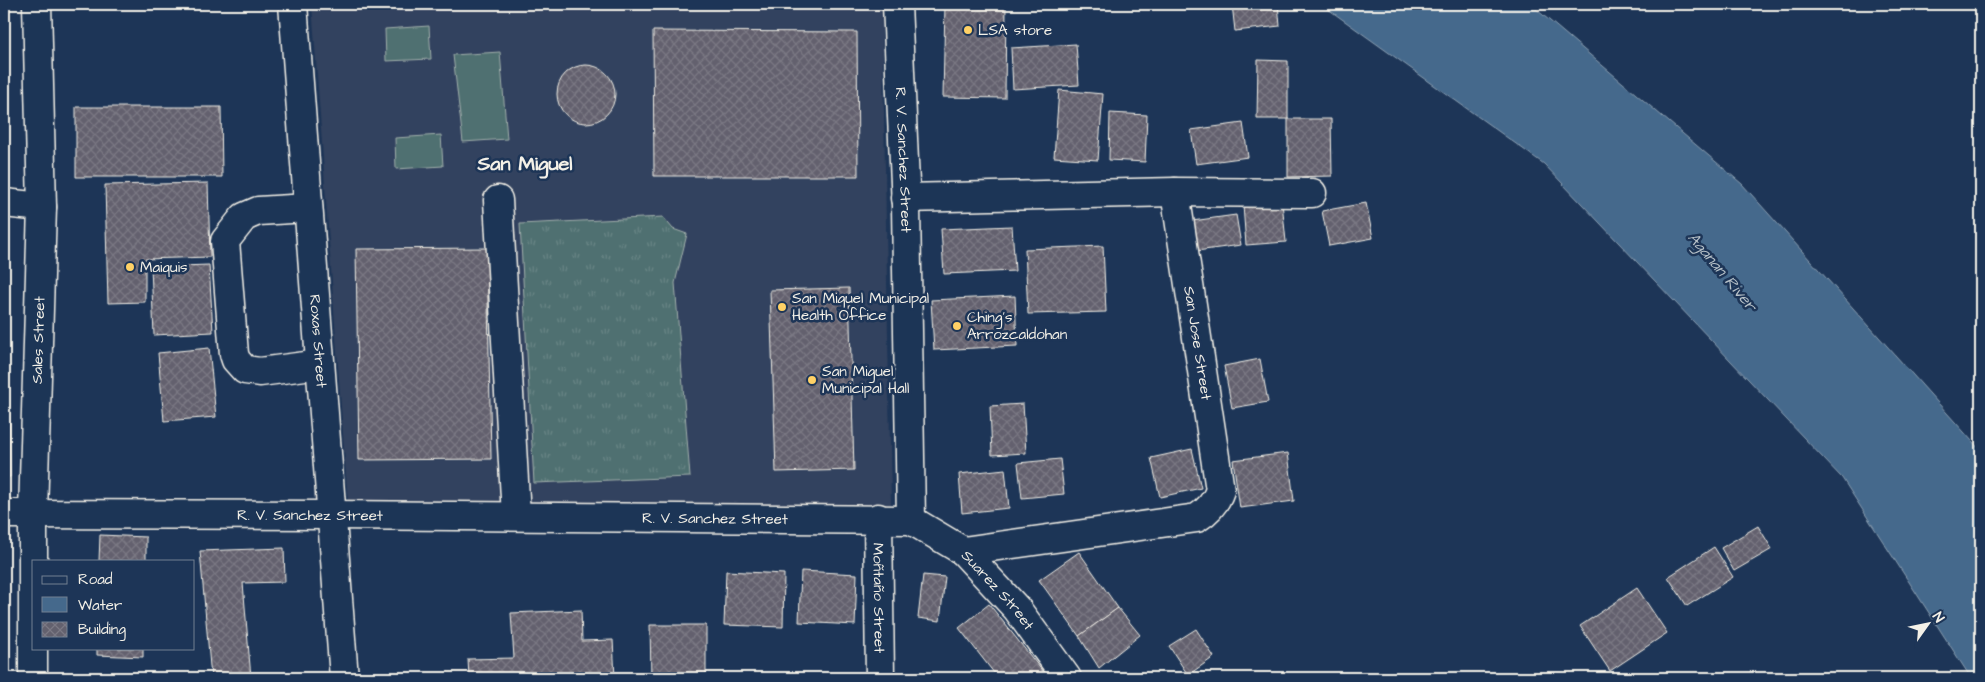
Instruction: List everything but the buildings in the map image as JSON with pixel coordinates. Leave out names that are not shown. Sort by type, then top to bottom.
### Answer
[{"type":"street","name":"Sales Street","points":[[33,560],[42,207],[37,4]]},
{"type":"street","name":"Roxas Street","points":[[294,4],[344,678]]},
{"type":"street","name":"R. V. Sanchez Street","points":[[4,514],[878,518],[911,520],[905,198],[897,4]]},
{"type":"street","points":[[905,198],[1175,192],[1312,193]]},
{"type":"street","name":"San Jose Street","points":[[963,551],[1197,518],[1204,514],[1217,499],[1220,490],[1175,192]]},
{"type":"street","points":[[498,200],[516,516]]},
{"type":"street","points":[[4,202],[42,207]]},
{"type":"street","points":[[308,208],[258,210],[244,217],[230,232],[225,241],[231,320],[234,354],[236,360],[245,370],[260,372],[320,364]]},
{"type":"street","name":"Moñtaño Street","points":[[878,518],[880,678]]},
{"type":"street","name":"Suarez Street","points":[[911,520],[963,551],[1017,609],[1067,678]]},
{"type":"street","name":"Sales Street","points":[[33,650],[33,678]]},
{"type":"shaded area","points":[[312,4],[882,4],[891,504],[348,504]]},
{"type":"green space","points":[[429,26],[431,59],[386,61],[385,29]]},
{"type":"green space","points":[[500,52],[507,139],[463,142],[453,55]]},
{"type":"green space","points":[[441,135],[443,166],[396,169],[395,138]]},
{"type":"green space","points":[[663,217],[673,229],[687,234],[675,283],[690,477],[534,483],[520,224]]},
{"type":"water","name":"Aganan River","points":[[1321,4],[1530,4],[1742,184],[1981,451],[1981,678],[1971,678],[1842,478],[1544,164]]},
{"type":"place","name":"LSA store","points":[[968,30]]},
{"type":"place","name":"Maiquis","points":[[130,267]]},
{"type":"place","name":"San Miguel Municipal Health Office","points":[[782,307]]},
{"type":"place","name":"Ching's Arrozcaldohan","points":[[957,326]]},
{"type":"place","name":"San Miguel Municipal Hall","points":[[812,380]]},
{"type":"district","name":"San Miguel","points":[[525,163]]}]
